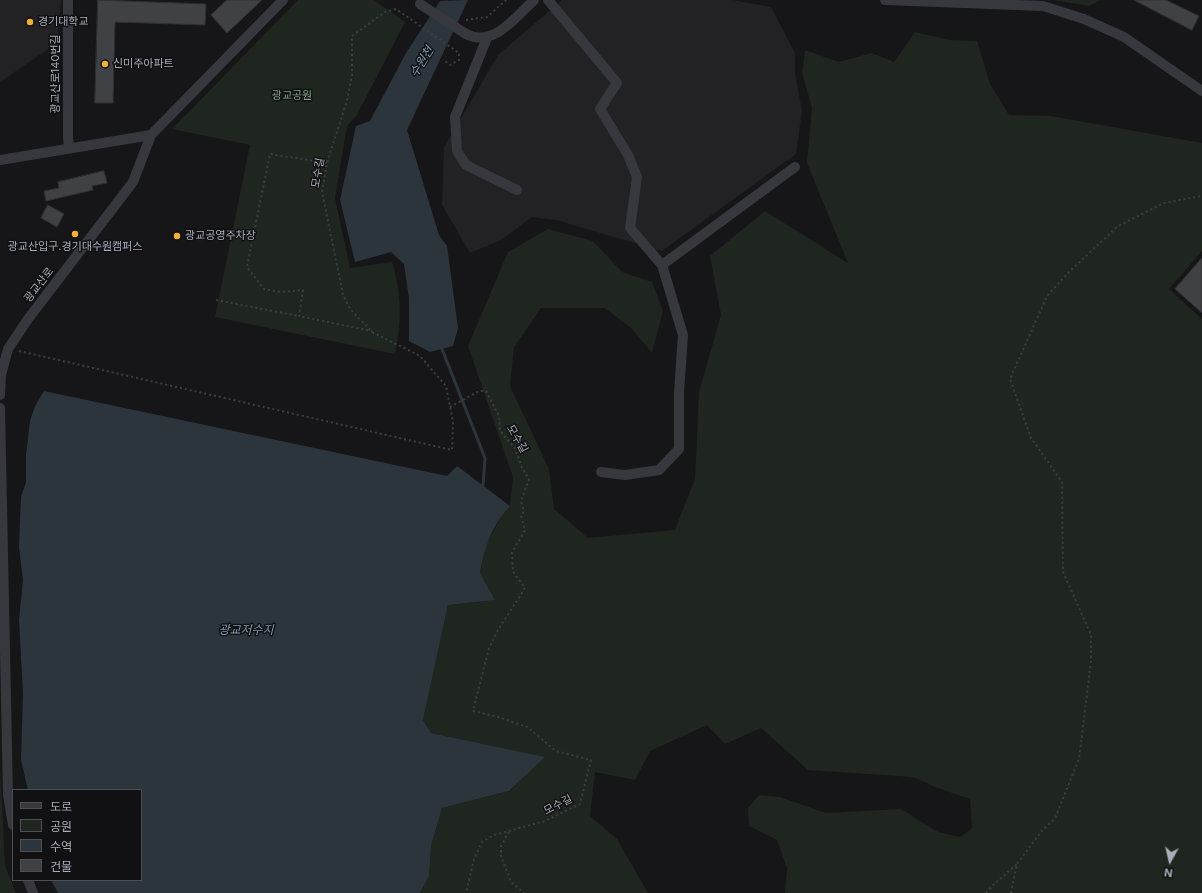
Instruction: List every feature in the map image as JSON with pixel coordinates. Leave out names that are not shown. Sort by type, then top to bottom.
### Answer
[{"type":"street","name":"광교산로140번길","points":[[68,0],[68,137],[70,148]]},
{"type":"street","name":"광교산로","points":[[0,395],[1,375],[8,349],[28,319],[133,182],[151,135],[283,0]]},
{"type":"street","points":[[418,1],[466,34],[472,37],[487,38],[496,34],[534,0]]},
{"type":"street","points":[[548,0],[617,83],[600,109],[628,155],[637,177],[630,228],[662,265],[683,335],[679,392],[679,450],[659,470],[625,475],[601,472]]},
{"type":"street","points":[[885,0],[1043,6],[1084,19],[1124,37],[1202,91]]},
{"type":"street","points":[[487,38],[455,117],[457,151],[466,165],[517,190]]},
{"type":"street","points":[[0,160],[151,135]]},
{"type":"street","points":[[662,265],[796,166]]},
{"type":"street","points":[[0,408],[8,795],[12,819]]},
{"type":"street","points":[[28,881],[33,893]]},
{"type":"path","points":[[466,20],[487,17],[506,0]]},
{"type":"path","name":"모수길","points":[[444,60],[450,65],[459,60],[459,53],[396,9],[385,12],[352,36],[352,76],[346,104],[326,163],[322,192],[343,295],[350,309],[372,332],[420,356],[446,386],[450,407],[479,391],[486,391],[499,416],[500,431],[515,448],[522,468],[529,479],[521,501],[524,510],[521,516],[525,530],[512,553],[513,572],[525,588],[505,619],[489,648],[473,712],[498,717],[527,727],[556,751],[591,760],[580,804],[545,821],[494,835],[482,842],[474,859],[466,893]]},
{"type":"path","points":[[299,316],[303,290],[280,292],[264,289],[247,267],[270,154],[326,163]]},
{"type":"path","points":[[986,893],[1017,864],[1041,832],[1055,818],[1079,759],[1091,661],[1091,635],[1063,572],[1062,482],[1031,438],[1010,379],[1047,296],[1068,273],[1118,226],[1164,203],[1202,196]]},
{"type":"path","points":[[216,300],[372,332]]},
{"type":"path","points":[[8,349],[452,450],[453,422],[450,407]]},
{"type":"path","points":[[509,832],[501,846],[501,856],[511,882],[524,893]]},
{"type":"path","points":[[1011,893],[1017,864]]},
{"type":"shaded area","name":"경기대학교","points":[[0,0],[61,0],[57,43],[0,82]]},
{"type":"shaded area","points":[[562,0],[733,0],[771,7],[795,53],[795,72],[802,111],[796,154],[662,251],[556,220],[532,217],[501,240],[470,253],[442,205],[444,147],[498,55]]},
{"type":"green space","name":"광교공원","points":[[298,0],[374,0],[405,22],[357,115],[347,126],[335,198],[350,268],[392,262],[398,286],[400,308],[399,330],[395,354],[215,317],[250,145],[172,129]]},
{"type":"green space","points":[[1053,0],[1101,0],[1089,6]]},
{"type":"green space","points":[[915,32],[949,40],[977,41],[990,84],[1009,115],[1051,116],[1202,143],[1202,251],[1169,289],[1202,319],[1202,893],[785,893],[787,868],[777,840],[749,826],[748,808],[759,795],[780,797],[826,813],[901,809],[938,832],[960,837],[972,828],[970,799],[938,788],[913,777],[808,770],[761,728],[725,744],[707,725],[650,751],[635,780],[595,772],[590,816],[617,839],[648,893],[420,893],[429,876],[431,846],[442,808],[510,791],[544,757],[431,733],[423,720],[448,605],[495,600],[480,573],[486,545],[502,515],[510,506],[513,477],[468,346],[508,252],[548,229],[593,241],[622,272],[652,282],[663,311],[652,353],[632,329],[605,308],[541,308],[514,347],[510,386],[549,469],[554,509],[588,538],[675,530],[695,479],[699,392],[721,315],[710,256],[765,211],[848,263],[807,163],[812,108],[802,73],[805,50],[839,62],[872,53],[894,62]]},
{"type":"green space","points":[[0,767],[5,866],[16,893],[0,893]]},
{"type":"water","name":"수원천","points":[[468,0],[407,130],[439,235],[447,246],[458,328],[453,346],[430,352],[409,341],[409,298],[404,264],[391,252],[355,262],[340,200],[356,126],[370,121],[406,53],[440,1]]},
{"type":"water","name":"광교저수지","points":[[44,391],[447,476],[457,466],[510,506],[493,530],[484,555],[480,573],[495,600],[448,605],[423,720],[431,733],[545,757],[509,791],[442,808],[431,846],[429,876],[420,893],[58,893],[52,881],[142,881],[142,789],[28,789],[21,760],[23,693],[19,620],[23,580],[19,547],[21,497],[26,482],[26,455],[30,421],[35,406]]},
{"type":"building","name":"신미주아파트","points":[[98,0],[206,4],[205,25],[115,22],[113,103],[95,103]]},
{"type":"building","points":[[227,0],[262,0],[227,33],[211,15]]},
{"type":"building","points":[[1134,0],[1166,0],[1199,16],[1192,30]]},
{"type":"building","points":[[104,171],[107,183],[92,186],[93,190],[46,201],[44,191],[59,188],[58,182]]},
{"type":"building","points":[[48,205],[64,214],[57,227],[41,218]]},
{"type":"building","points":[[1202,258],[1202,313],[1175,289]]},
{"type":"waterway","points":[[442,349],[485,458],[483,486]]},
{"type":"place","name":"경기대학교","points":[[30,22]]},
{"type":"place","name":"신미주아파트","points":[[105,64]]},
{"type":"place","name":"광교산입구.경기대수원캠퍼스","points":[[75,234]]},
{"type":"place","name":"광교공영주차장","points":[[177,236]]}]
